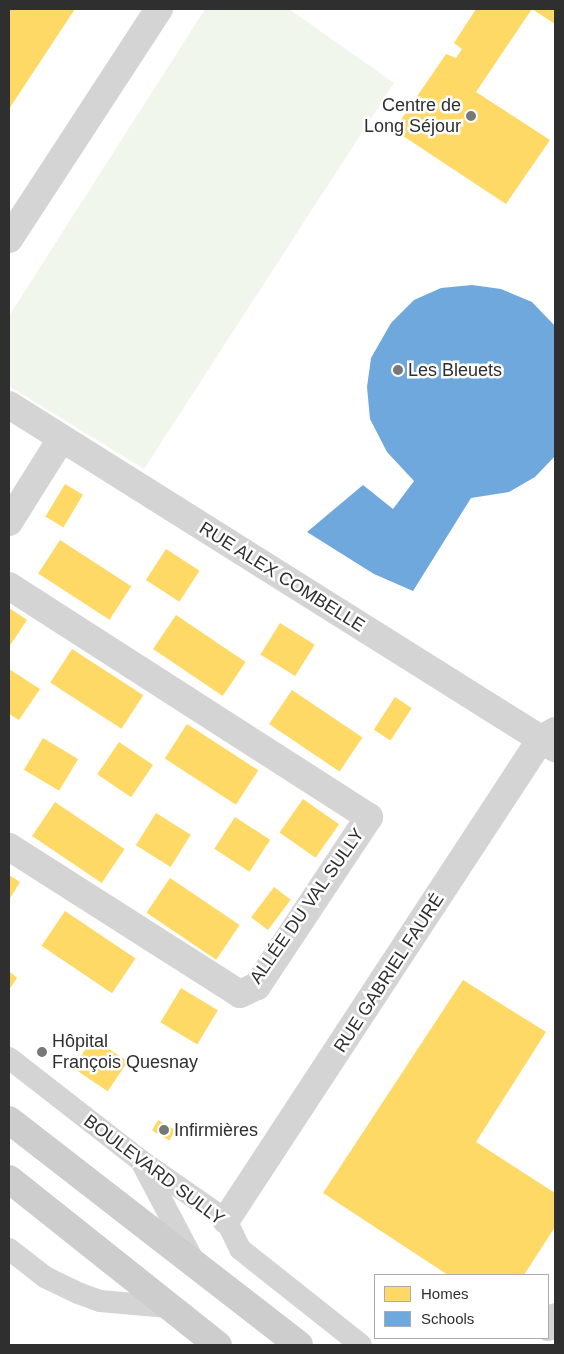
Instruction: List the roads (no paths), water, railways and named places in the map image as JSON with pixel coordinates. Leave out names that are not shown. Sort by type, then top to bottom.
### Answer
[{"type":"street","points":[[9,239],[159,9]]},
{"type":"street","name":"RUE ALEX COMBELLE","points":[[9,405],[62,440],[550,739]]},
{"type":"street","points":[[9,522],[62,440]]},
{"type":"street","name":"ALLÉE DU VAL SULLY","points":[[9,586],[369,817],[257,986],[240,994],[9,846]]},
{"type":"street","name":"RUE GABRIEL FAURÉ","points":[[226,1220],[550,739]]},
{"type":"street","points":[[9,1120],[194,1261],[299,1345]]},
{"type":"street","points":[[9,1179],[218,1345]]},
{"type":"lane","name":"BOULEVARD SULLY","points":[[9,1058],[140,1160],[226,1220],[240,1249],[361,1345]]},
{"type":"lane","points":[[140,1160],[175,1232],[194,1261]]},
{"type":"lane","points":[[9,1249],[46,1277],[78,1293],[100,1301],[168,1307]]},
{"type":"place","name":"Centre de Long Séjour","points":[[471,116]]},
{"type":"place","name":"Les Bleuets","points":[[398,370]]},
{"type":"place","name":"Hôpital François Quesnay","points":[[42,1052]]},
{"type":"place","name":"Infirmières","points":[[164,1130]]}]
